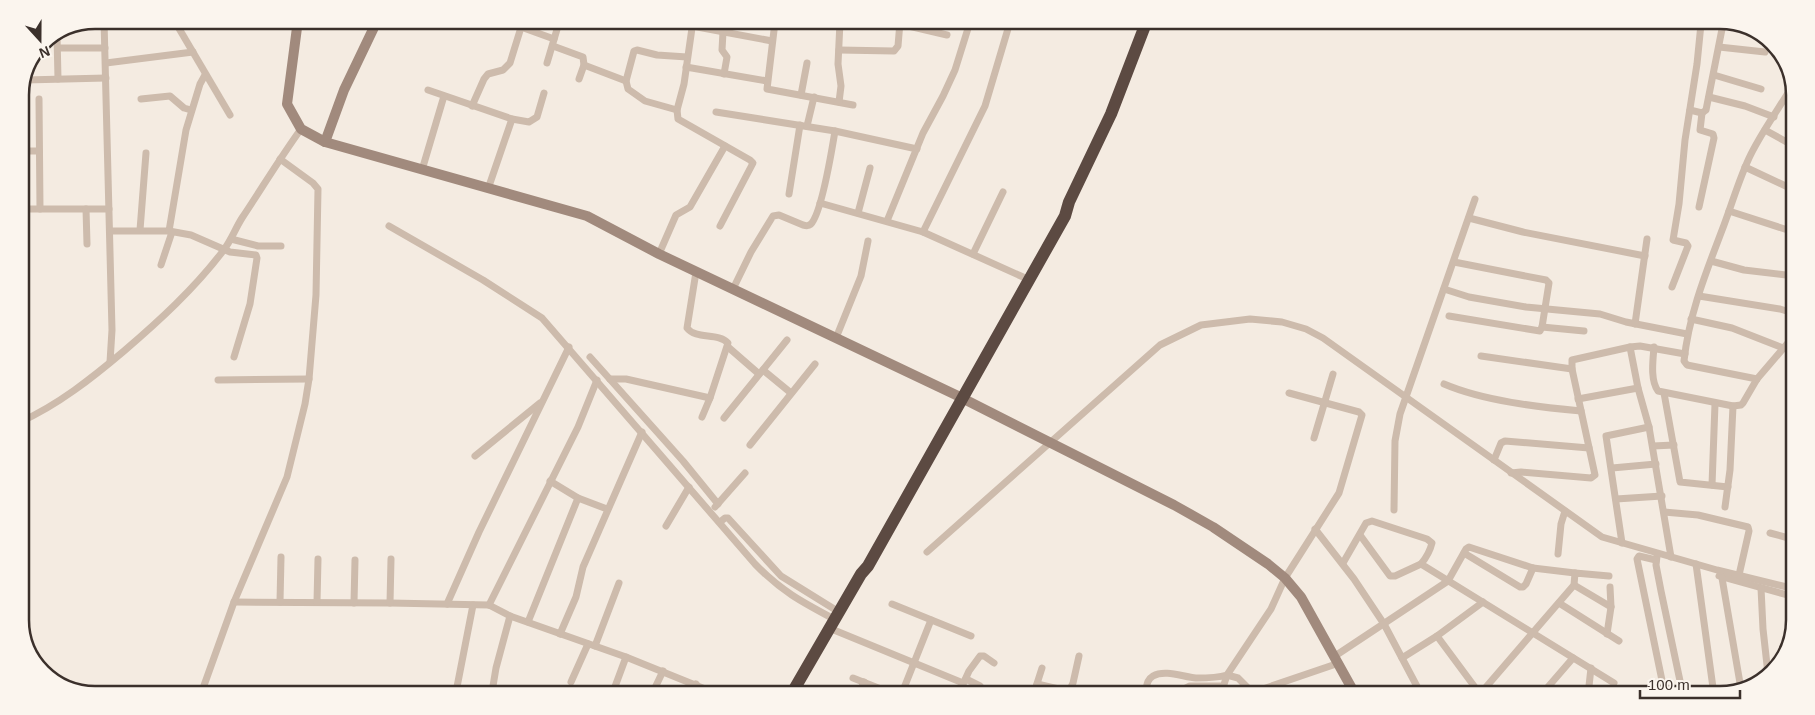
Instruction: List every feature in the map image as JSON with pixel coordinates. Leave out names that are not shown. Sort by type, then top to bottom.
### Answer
[{"type":"highway","points":[[959,397],[1065,216],[1069,202],[1111,114],[1144,29]]},
{"type":"highway","points":[[796,686],[861,574],[868,566],[1023,277],[1063,208],[1069,202]]},
{"type":"street","points":[[104,29],[110,209],[112,330],[110,362]]},
{"type":"street","points":[[179,29],[230,115]]},
{"type":"street","points":[[297,29],[288,104],[301,129],[325,142],[587,216],[696,272],[959,397],[1189,513],[1249,551],[1284,578],[1301,597],[1351,686]]},
{"type":"street","points":[[325,142],[344,90],[373,29]]},
{"type":"street","points":[[472,106],[488,74],[507,67],[520,29]]},
{"type":"street","points":[[531,29],[583,57],[584,66],[579,79]]},
{"type":"street","points":[[547,63],[557,29]]},
{"type":"street","points":[[691,29],[684,84],[677,116],[752,161],[752,166],[720,226]]},
{"type":"street","points":[[713,29],[772,41]]},
{"type":"street","points":[[774,29],[766,87],[769,90],[853,104]]},
{"type":"street","points":[[839,102],[841,86],[838,50],[840,29]]},
{"type":"street","points":[[838,50],[894,51],[898,46],[899,29]]},
{"type":"street","points":[[924,29],[947,35]]},
{"type":"street","points":[[887,221],[917,149],[954,70],[968,29]]},
{"type":"street","points":[[923,232],[985,106],[1008,29]]},
{"type":"street","points":[[1672,287],[1688,246],[1686,243],[1673,240],[1700,29]]},
{"type":"street","points":[[1699,207],[1714,138],[1713,134],[1700,130],[1702,113],[1706,110],[1722,29]]},
{"type":"street","points":[[724,32],[722,50],[727,57],[724,74]]},
{"type":"street","points":[[1719,47],[1765,52]]},
{"type":"street","points":[[65,48],[105,48]]},
{"type":"street","points":[[677,110],[640,98],[628,89],[626,81],[633,54],[637,50],[657,55],[687,57]]},
{"type":"street","points":[[106,63],[193,52]]},
{"type":"street","points":[[801,95],[807,63]]},
{"type":"street","points":[[58,65],[58,79]]},
{"type":"street","points":[[584,66],[626,81]]},
{"type":"street","points":[[686,67],[767,81]]},
{"type":"street","points":[[161,265],[171,231],[183,144],[191,110],[200,84],[206,75]]},
{"type":"street","points":[[1714,75],[1761,89]]},
{"type":"street","points":[[31,80],[106,78]]},
{"type":"street","points":[[428,90],[512,119],[529,122],[533,121],[536,117],[544,93]]},
{"type":"street","points":[[141,99],[170,96],[184,108],[191,110]]},
{"type":"street","points":[[422,170],[444,96]]},
{"type":"street","points":[[789,194],[804,126],[814,97]]},
{"type":"street","points":[[1709,97],[1745,106],[1774,117]]},
{"type":"street","points":[[1757,379],[1687,365],[1684,361],[1691,319],[1745,168],[1765,130],[1786,97]]},
{"type":"street","points":[[39,99],[40,209]]},
{"type":"street","points":[[1690,110],[1702,113]]},
{"type":"street","points":[[716,112],[835,131],[917,149]]},
{"type":"street","points":[[488,189],[512,119]]},
{"type":"street","points":[[29,418],[72,392],[110,362],[157,322],[185,294],[224,250],[241,220],[301,129]]},
{"type":"street","points":[[1765,130],[1786,142]]},
{"type":"street","points":[[733,289],[751,252],[773,216],[779,215],[807,226],[812,222],[820,204],[835,131]]},
{"type":"street","points":[[660,254],[676,215],[690,207],[725,146]]},
{"type":"street","points":[[29,151],[39,151]]},
{"type":"street","points":[[140,230],[146,153]]},
{"type":"street","points":[[204,686],[234,602],[287,477],[305,404],[309,379],[316,295],[318,189],[313,183],[280,159]]},
{"type":"street","points":[[858,213],[870,168]]},
{"type":"street","points":[[1745,168],[1786,186]]},
{"type":"street","points":[[972,254],[1003,192]]},
{"type":"street","points":[[1394,510],[1394,441],[1400,414],[1475,199]]},
{"type":"street","points":[[820,204],[923,232],[1023,277]]},
{"type":"street","points":[[29,209],[110,209]]},
{"type":"street","points":[[86,209],[87,244]]},
{"type":"street","points":[[1729,210],[1786,229]]},
{"type":"street","points":[[1469,218],[1514,230],[1645,256]]},
{"type":"street","points":[[389,226],[529,308],[542,318],[772,582],[791,596],[914,662],[980,686]]},
{"type":"street","points":[[110,231],[171,231],[191,235],[224,250],[257,256],[250,304],[234,357]]},
{"type":"street","points":[[231,239],[258,246],[281,246]]},
{"type":"street","points":[[1634,324],[1647,239]]},
{"type":"street","points":[[836,338],[861,276],[868,241]]},
{"type":"street","points":[[1711,261],[1744,270],[1786,275]]},
{"type":"street","points":[[1449,316],[1538,331],[1542,327],[1549,283],[1548,280],[1454,262]]},
{"type":"street","points":[[696,272],[687,328],[691,332],[722,339],[728,343],[728,347],[790,393]]},
{"type":"street","points":[[1444,289],[1469,296],[1545,310],[1600,314],[1634,324],[1687,334]]},
{"type":"street","points":[[1699,296],[1786,311]]},
{"type":"street","points":[[927,552],[1160,345],[1201,325],[1250,319],[1282,322],[1306,329],[1323,338],[1602,537],[1657,557]]},
{"type":"street","points":[[1691,319],[1732,328],[1783,348]]},
{"type":"street","points":[[1542,327],[1584,331]]},
{"type":"street","points":[[724,418],[787,340]]},
{"type":"street","points":[[1654,347],[1656,389],[1664,393],[1733,406],[1743,403],[1757,379],[1786,345]]},
{"type":"street","points":[[1511,473],[1522,472],[1594,477],[1595,473],[1572,369],[1571,362],[1574,359],[1630,346],[1654,347],[1685,354]]},
{"type":"street","points":[[1630,346],[1638,388],[1653,446],[1671,557]]},
{"type":"street","points":[[447,604],[569,347]]},
{"type":"street","points":[[702,417],[728,347]]},
{"type":"street","points":[[1482,356],[1572,369]]},
{"type":"street","points":[[590,357],[683,461],[718,504]]},
{"type":"street","points":[[750,445],[815,364]]},
{"type":"street","points":[[1314,438],[1333,374]]},
{"type":"street","points":[[218,380],[309,379]]},
{"type":"street","points":[[610,379],[626,379],[710,398]]},
{"type":"street","points":[[489,605],[578,427],[597,380]]},
{"type":"street","points":[[1444,384],[1468,394],[1483,397],[1581,411]]},
{"type":"street","points":[[1578,398],[1638,388]]},
{"type":"street","points":[[1223,686],[1227,675],[1271,608],[1284,578],[1339,493],[1362,418],[1358,412],[1289,393]]},
{"type":"street","points":[[1664,393],[1680,482],[1728,487]]},
{"type":"street","points":[[475,456],[542,401]]},
{"type":"street","points":[[1712,485],[1715,404]]},
{"type":"street","points":[[1725,507],[1733,406]]},
{"type":"street","points":[[1622,543],[1606,436],[1649,427]]},
{"type":"street","points":[[560,634],[576,597],[582,567],[642,432]]},
{"type":"street","points":[[1494,460],[1501,443],[1505,441],[1589,448]]},
{"type":"street","points":[[1653,446],[1674,445]]},
{"type":"street","points":[[1612,468],[1656,464]]},
{"type":"street","points":[[711,511],[745,473]]},
{"type":"street","points":[[550,481],[578,498],[607,509]]},
{"type":"street","points":[[666,526],[689,487]]},
{"type":"street","points":[[1616,499],[1662,496]]},
{"type":"street","points":[[528,622],[578,498]]},
{"type":"street","points":[[1558,554],[1564,511]]},
{"type":"street","points":[[1664,512],[1698,516],[1748,527],[1749,531],[1739,575]]},
{"type":"street","points":[[720,522],[728,518],[781,576],[834,620]]},
{"type":"street","points":[[1343,563],[1366,523],[1372,522],[1427,539],[1432,543],[1426,559],[1421,564],[1395,576],[1390,576],[1360,535]]},
{"type":"street","points":[[1315,529],[1343,563],[1384,624],[1417,686]]},
{"type":"street","points":[[1770,533],[1786,537]]},
{"type":"street","points":[[1273,686],[1337,660],[1384,624],[1448,581],[1466,549],[1471,547],[1533,568],[1609,576]]},
{"type":"street","points":[[1464,552],[1520,587],[1526,584],[1533,568]]},
{"type":"street","points":[[1663,686],[1637,559],[1639,556],[1671,557],[1786,587]]},
{"type":"street","points":[[280,602],[281,557]]},
{"type":"street","points":[[1657,557],[1669,634],[1681,686]]},
{"type":"street","points":[[318,559],[318,602]]},
{"type":"street","points":[[390,603],[391,559]]},
{"type":"street","points":[[354,603],[355,560]]},
{"type":"street","points":[[1421,564],[1614,683]]},
{"type":"street","points":[[1696,564],[1713,686]]},
{"type":"street","points":[[1717,570],[1722,578],[1786,595]]},
{"type":"street","points":[[1487,686],[1574,585],[1575,573]]},
{"type":"street","points":[[1722,578],[1739,684]]},
{"type":"street","points":[[572,682],[592,645],[619,582]]},
{"type":"street","points":[[1574,585],[1611,608]]},
{"type":"street","points":[[1607,634],[1611,608],[1610,587]]},
{"type":"street","points":[[1761,588],[1767,667]]},
{"type":"street","points":[[234,602],[489,605],[510,616],[701,686]]},
{"type":"street","points":[[1402,658],[1438,636],[1483,602]]},
{"type":"street","points":[[1559,603],[1619,641]]},
{"type":"street","points":[[892,604],[971,636]]},
{"type":"street","points":[[457,686],[473,605]]},
{"type":"street","points":[[493,686],[510,616]]},
{"type":"street","points":[[905,686],[931,620]]},
{"type":"street","points":[[1438,636],[1474,686]]},
{"type":"street","points":[[962,686],[980,656],[984,656],[994,663]]},
{"type":"street","points":[[1072,686],[1079,656]]},
{"type":"street","points":[[615,686],[626,657]]},
{"type":"street","points":[[1548,686],[1574,658]]},
{"type":"street","points":[[1042,668],[1037,684],[1046,686]]},
{"type":"street","points":[[1589,686],[1591,668]]},
{"type":"street","points":[[656,686],[663,672]]},
{"type":"street","points":[[1147,686],[1151,677],[1157,674],[1195,678],[1227,675],[1238,678],[1246,686]]},
{"type":"street","points":[[853,678],[874,686]]},
{"type":"street","points":[[862,686],[864,682]]}]
